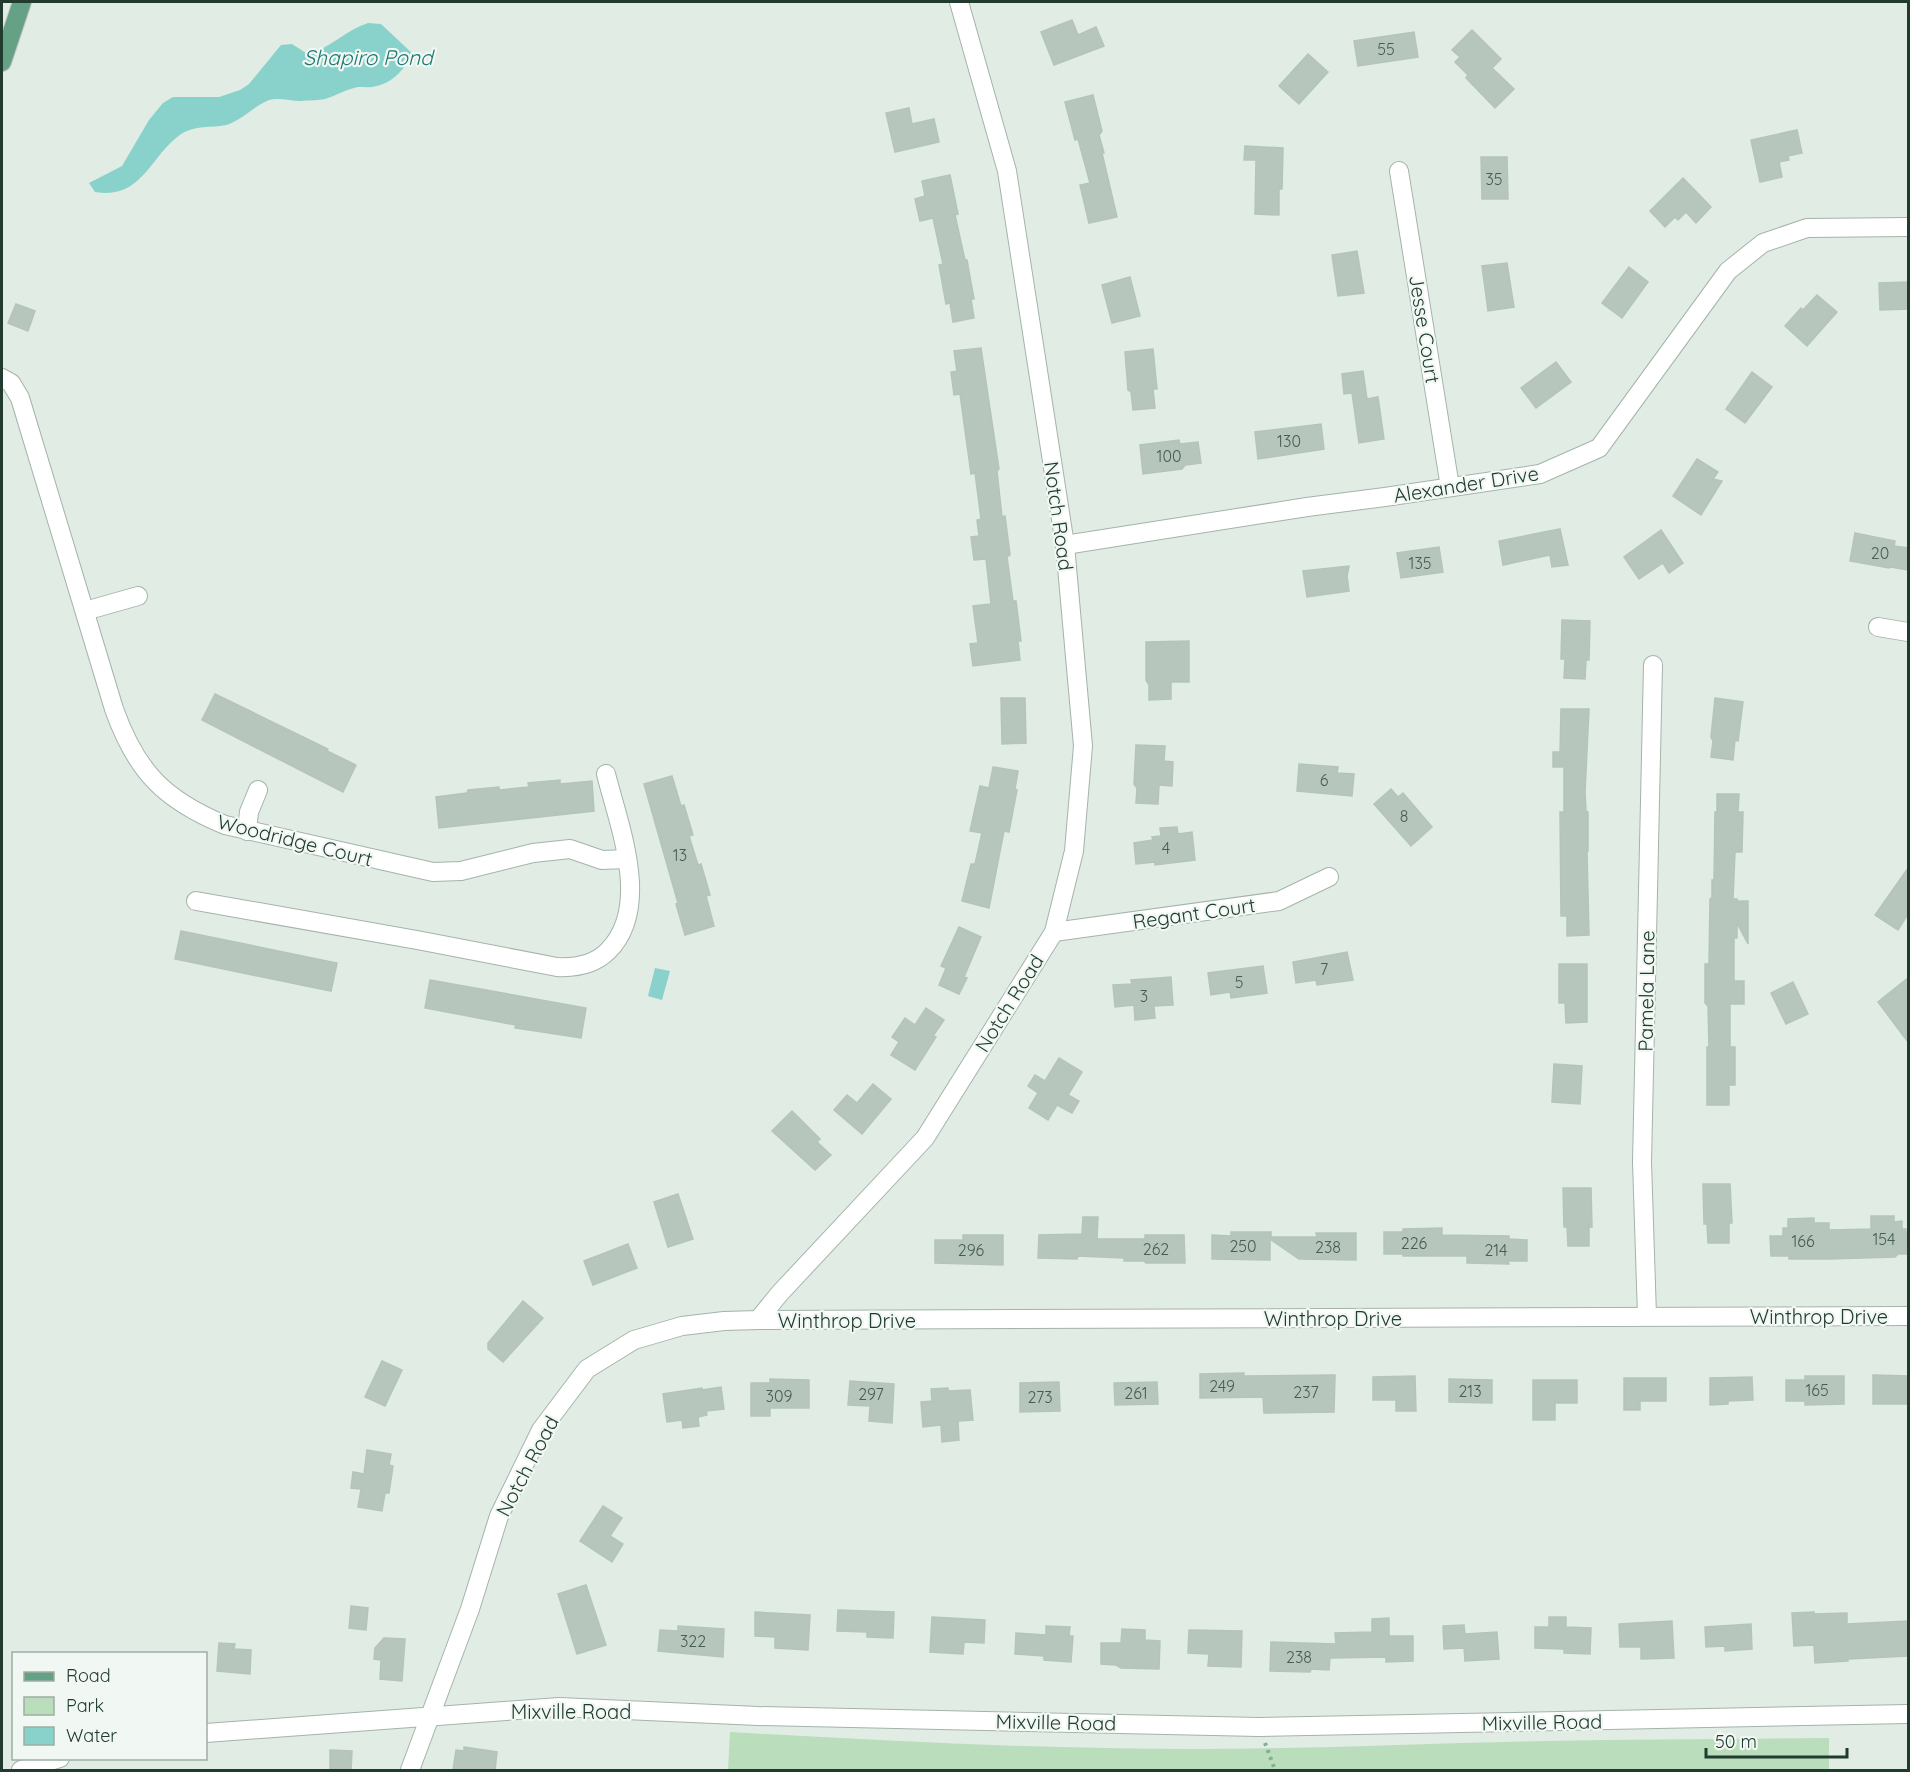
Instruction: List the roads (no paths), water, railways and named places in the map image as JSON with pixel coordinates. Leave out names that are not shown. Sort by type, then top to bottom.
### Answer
[{"type":"main road","points":[[2,62],[22,2]]},
{"type":"street","name":"Notch Road","points":[[410,1770],[470,1609],[499,1516],[541,1430],[587,1369],[634,1340],[643,1337],[682,1326],[758,1320],[925,1138],[1054,932],[1074,851],[1083,746],[1065,545],[1007,171],[959,2]]},
{"type":"street","name":"Jesse Court","points":[[1400,171],[1450,487]]},
{"type":"street","name":"Alexander Drive","points":[[1065,545],[1306,507],[1540,474],[1599,448],[1728,271],[1763,243],[1807,228],[1908,227]]},
{"type":"street","name":"Woodridge Court","points":[[2,378],[11,383],[20,398],[125,739],[139,763],[153,780],[183,804],[212,820],[247,831],[433,872],[461,871],[533,853],[570,849],[602,860],[627,859]]},
{"type":"street","points":[[85,611],[138,596]]},
{"type":"street","points":[[1878,627],[1908,632]]},
{"type":"street","name":"Pamela Lane","points":[[1647,1317],[1642,1162],[1653,665]]},
{"type":"street","points":[[196,901],[557,967],[571,968],[588,963],[605,953],[615,943],[624,928],[631,890],[627,859],[606,774]]},
{"type":"street","points":[[247,831],[249,812],[258,790]]},
{"type":"street","name":"Regant Court","points":[[1054,932],[1279,901],[1329,878]]},
{"type":"street","name":"Winthrop Drive","points":[[758,1320],[1908,1316]]},
{"type":"street","name":"Mixville Road","points":[[207,1733],[559,1707],[758,1716],[1259,1727],[1908,1714]]},
{"type":"street","points":[[21,1770],[54,1760]]},
{"type":"water","name":"Shapiro Pond","points":[[368,23],[381,24],[413,54],[401,71],[391,80],[379,85],[351,89],[322,100],[269,100],[226,125],[197,128],[181,134],[170,143],[144,175],[124,190],[111,193],[95,192],[89,183],[122,166],[149,120],[163,103],[173,97],[219,97],[240,90],[249,84],[281,45],[292,44],[309,55]]},
{"type":"water","points":[[655,968],[670,971],[662,1000],[648,996]]}]
